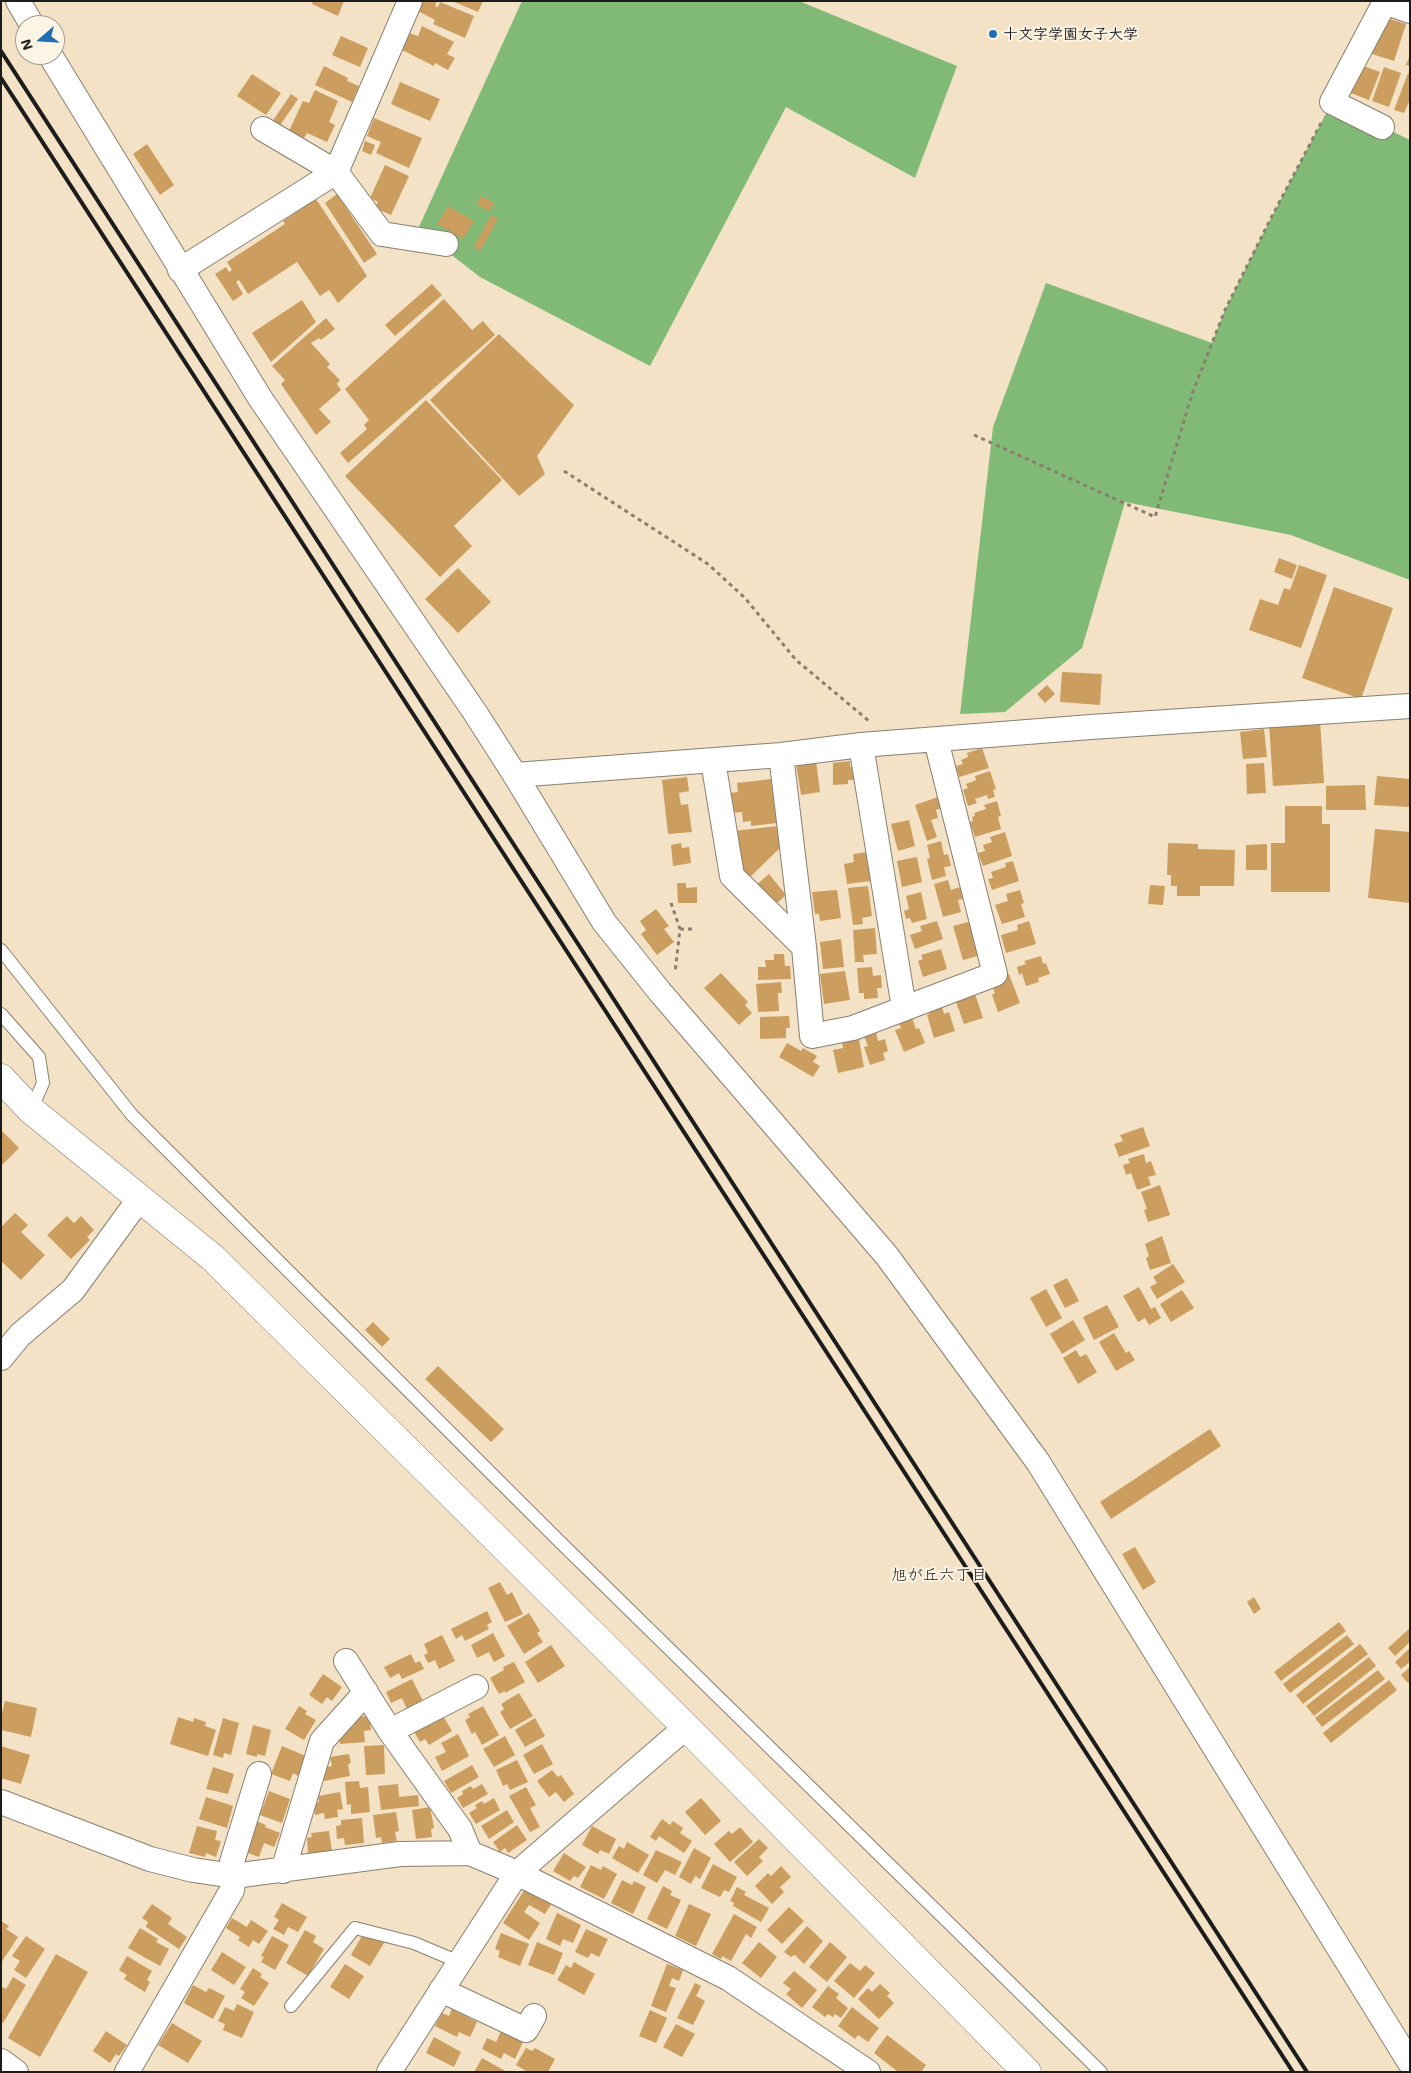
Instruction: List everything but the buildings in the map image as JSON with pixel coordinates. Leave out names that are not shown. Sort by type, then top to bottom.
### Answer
[{"type":"street","points":[[18,1],[26,15]]},
{"type":"street","points":[[180,270],[336,172],[410,1]]},
{"type":"street","points":[[1382,127],[1332,102],[1385,2],[1410,11]]},
{"type":"street","points":[[56,65],[260,398],[476,714],[515,774],[604,922],[660,992],[887,1256],[1038,1462],[1410,2063]]},
{"type":"street","points":[[263,129],[336,172],[382,234],[446,244]]},
{"type":"street","points":[[515,774],[780,755],[861,745],[1090,726],[1410,706]]},
{"type":"street","points":[[780,755],[804,947],[812,1036],[853,1028],[995,974],[936,740]]},
{"type":"street","points":[[861,745],[904,1008]]},
{"type":"street","points":[[713,760],[732,876],[804,947]]},
{"type":"street","points":[[1,1078],[31,1110],[214,1258],[686,1727],[1027,2072]]},
{"type":"street","points":[[1,1358],[20,1335],[73,1290],[140,1198]]},
{"type":"street","points":[[346,1661],[390,1731],[460,1829],[470,1854]]},
{"type":"street","points":[[390,1731],[475,1686]]},
{"type":"street","points":[[284,1871],[322,1741],[366,1692]]},
{"type":"street","points":[[389,2072],[517,1873],[686,1727]]},
{"type":"street","points":[[127,2072],[232,1890],[234,1876],[232,1862],[259,1774]]},
{"type":"street","points":[[1,1802],[150,1859],[193,1870],[234,1876],[284,1871],[400,1854],[470,1854],[517,1873],[728,1978],[868,2072]]},
{"type":"street","points":[[441,1990],[526,2030],[534,2016]]},
{"type":"street","points":[[1,2061],[16,2072]]},
{"type":"lane","points":[[1,950],[132,1115],[557,1539],[1101,2072]]},
{"type":"lane","points":[[1,1014],[39,1057],[43,1083],[31,1110]]},
{"type":"lane","points":[[291,2006],[355,1928],[414,1943],[459,1962]]},
{"type":"path","points":[[974,435],[1155,517],[1192,394],[1225,310],[1332,102]]},
{"type":"path","points":[[564,471],[708,564],[745,598],[796,660],[894,742]]},
{"type":"path","points":[[672,903],[680,929],[675,978]]},
{"type":"path","points":[[680,929],[695,929]]},
{"type":"green space","points":[[522,1],[799,1],[957,66],[915,178],[786,107],[650,366],[480,277],[418,229]]},
{"type":"green space","points":[[1332,102],[1410,140],[1410,580],[1291,535],[1125,502],[1082,648],[1005,712],[960,714],[993,427],[1046,283],[1212,343],[1225,310]]},
{"type":"railway","points":[[1,51],[1307,2072]]},
{"type":"railway","points":[[1,78],[1293,2072]]},
{"type":"place","name":"十文字学園女子大学","points":[[993,34]]},
{"type":"district","name":"旭が丘六丁目","points":[[939,1575]]}]
